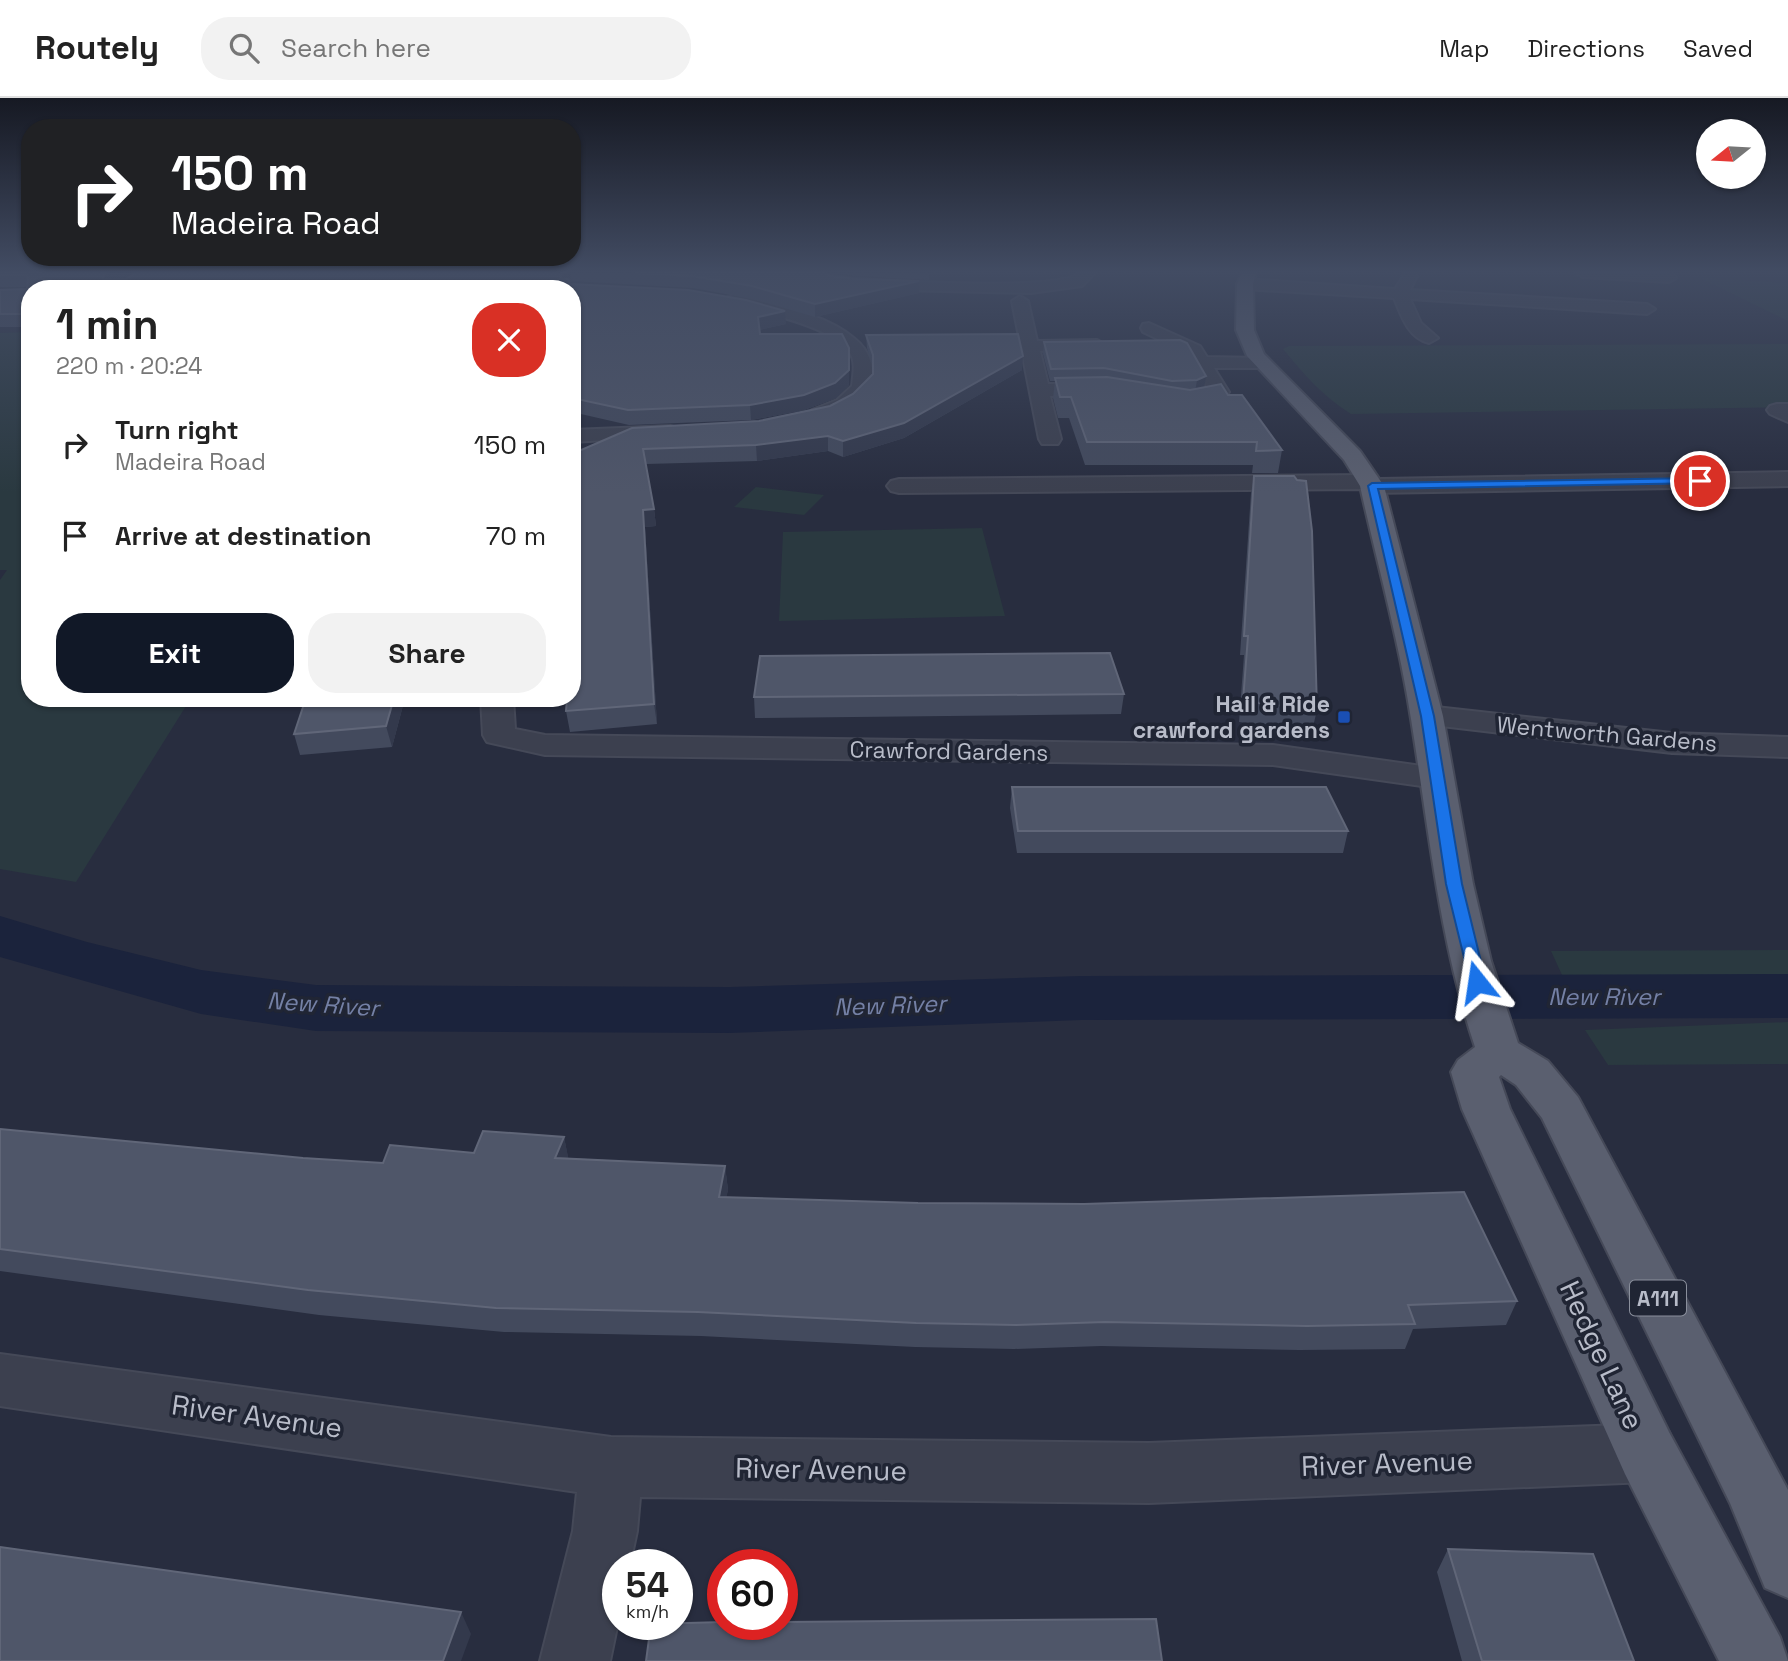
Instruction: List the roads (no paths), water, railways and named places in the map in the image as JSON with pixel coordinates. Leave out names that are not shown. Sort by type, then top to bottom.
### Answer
[{"type":"main road","points":[[1253,346],[1261,363],[1353,456],[1372,484],[1427,716],[1436,778],[1471,961],[1497,1048]]},
{"type":"main road","name":"Hedge Lane","points":[[1497,1048],[1474,1072],[1486,1109],[1647,1453],[1756,1661]]},
{"type":"main road","name":"A111","points":[[1497,1048],[1532,1073],[1562,1110],[1771,1489],[1788,1565]]},
{"type":"street","points":[[798,420],[844,404],[861,387],[863,367],[857,349],[853,346]]},
{"type":"street","points":[[1034,346],[1029,346],[1050,439]]},
{"type":"street","points":[[1162,400],[1186,403],[1212,398],[1219,392],[1203,362],[1194,350],[1185,346]]},
{"type":"street","points":[[1203,362],[1261,363]]},
{"type":"street","points":[[1038,390],[1122,391]]},
{"type":"street","points":[[1788,410],[1776,410],[1788,416]]},
{"type":"street","points":[[581,436],[690,431]]},
{"type":"street","points":[[899,486],[1788,479]]},
{"type":"street","name":"Crawford Gardens","points":[[497,707],[499,735],[545,745],[1273,755],[1436,778]]},
{"type":"street","name":"Wentworth Gardens","points":[[1427,716],[1672,743],[1788,747]]},
{"type":"street","name":"River Avenue","points":[[0,1380],[611,1467],[1149,1473],[1647,1453]]},
{"type":"street","points":[[575,1661],[605,1531],[611,1467]]},
{"type":"waterway","name":"New River","points":[[0,936],[73,959],[201,992],[316,1008],[730,1010],[1081,998],[1788,996]]},
{"type":"place","name":"Hail & Ride crawford gardens","points":[[1344,717]]}]
